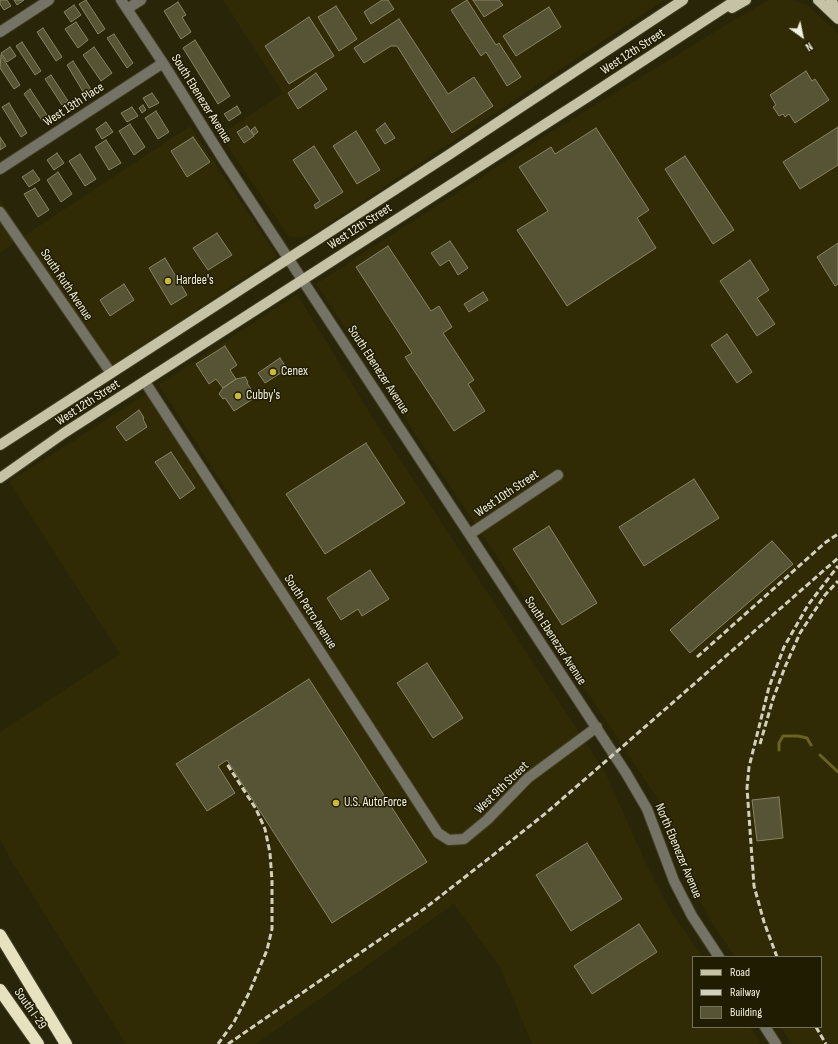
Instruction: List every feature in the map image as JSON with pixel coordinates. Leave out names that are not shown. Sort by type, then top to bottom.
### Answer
[{"type":"highway","points":[[0,935],[66,1044]]},
{"type":"highway","name":"South I-29","points":[[0,990],[38,1044]]},
{"type":"main road","name":"West 12th Street","points":[[0,445],[492,127],[683,0]]},
{"type":"main road","name":"West 12th Street","points":[[0,478],[64,433],[736,0]]},
{"type":"main road","points":[[684,34],[746,0]]},
{"type":"main road","points":[[818,0],[838,19]]},
{"type":"main road","points":[[831,0],[838,11]]},
{"type":"street","points":[[0,32],[49,0]]},
{"type":"street","name":"South Ebenezer Avenue","points":[[121,0],[163,63],[223,160],[614,754]]},
{"type":"street","points":[[127,9],[141,0]]},
{"type":"street","name":"West 13th Place","points":[[0,169],[163,63]]},
{"type":"street","name":"South Ruth Avenue","points":[[0,212],[111,373]]},
{"type":"street","name":"South Petro Avenue","points":[[145,382],[438,833],[449,840],[464,839]]},
{"type":"street","name":"West 10th Street","points":[[470,534],[558,475]]},
{"type":"street","name":"West 9th Street","points":[[464,839],[488,820],[528,778],[597,727]]},
{"type":"street","name":"North Ebenezer Avenue","points":[[614,754],[647,809],[674,880],[692,916],[718,956]]},
{"type":"street","points":[[766,1028],[776,1044]]},
{"type":"shaded area","points":[[223,0],[664,0],[315,233],[295,238],[289,236],[285,231],[220,135],[283,93]]},
{"type":"shaded area","points":[[769,0],[793,0],[807,5],[838,33],[838,1044],[792,1044],[782,1028],[822,1028],[822,956],[734,956],[708,917],[681,862],[658,799],[316,284],[540,139]]},
{"type":"shaded area","points":[[190,126],[277,256],[111,367],[24,236]]},
{"type":"shaded area","points":[[0,199],[24,236],[0,253]]},
{"type":"shaded area","points":[[297,294],[373,418],[605,772],[645,861],[671,912],[702,956],[692,956],[692,1028],[751,1028],[761,1044],[532,1044],[500,967],[454,904],[256,1044],[126,1044],[12,862],[0,839],[0,732],[120,654],[9,482],[146,394],[223,512],[236,505],[159,385]]},
{"type":"building","points":[[0,0],[7,0],[11,6],[4,10],[0,4]]},
{"type":"building","points":[[14,0],[24,0],[17,5]]},
{"type":"building","points":[[86,0],[105,29],[98,34],[79,4]]},
{"type":"building","points":[[382,0],[388,0],[394,9],[371,24],[364,12]]},
{"type":"building","points":[[467,0],[496,45],[499,43],[521,77],[507,86],[486,52],[481,56],[451,10]]},
{"type":"building","points":[[473,0],[499,0],[503,5],[484,17]]},
{"type":"building","points":[[178,2],[186,15],[182,17],[191,32],[181,39],[164,11]]},
{"type":"building","points":[[74,5],[81,15],[71,22],[64,12]]},
{"type":"building","points":[[336,6],[357,39],[339,51],[318,17]]},
{"type":"building","points":[[549,7],[561,27],[516,56],[503,36]]},
{"type":"building","points":[[309,17],[334,56],[289,84],[265,46]]},
{"type":"building","points":[[399,19],[448,94],[474,77],[493,106],[452,133],[397,46],[391,46],[364,63],[354,48]]},
{"type":"building","points":[[76,22],[88,40],[78,48],[65,29]]},
{"type":"building","points":[[43,28],[62,57],[56,61],[37,32]]},
{"type":"building","points":[[114,34],[133,63],[127,68],[107,38]]},
{"type":"building","points":[[195,40],[230,96],[218,104],[183,48]]},
{"type":"building","points":[[22,42],[41,71],[35,75],[16,46]]},
{"type":"building","points":[[10,47],[16,56],[7,62],[1,53]]},
{"type":"building","points":[[94,47],[112,73],[101,81],[83,55]]},
{"type":"building","points":[[1,55],[20,85],[14,89],[0,68]]},
{"type":"building","points":[[73,61],[92,91],[85,95],[67,65]]},
{"type":"building","points":[[806,71],[812,81],[815,79],[829,100],[795,123],[789,114],[785,117],[783,114],[779,116],[773,107],[776,105],[770,95]]},
{"type":"building","points":[[316,73],[327,89],[298,109],[288,93]]},
{"type":"building","points":[[51,75],[68,101],[62,105],[45,79]]},
{"type":"building","points":[[30,89],[49,118],[43,122],[24,94]]},
{"type":"building","points":[[152,93],[159,103],[149,108],[143,98]]},
{"type":"building","points":[[9,103],[27,133],[21,137],[2,107]]},
{"type":"building","points":[[143,105],[146,110],[142,113],[139,108]]},
{"type":"building","points":[[237,106],[241,113],[229,121],[224,114]]},
{"type":"building","points":[[132,107],[138,116],[127,122],[121,113]]},
{"type":"building","points":[[156,111],[169,132],[158,139],[145,118]]},
{"type":"building","points":[[106,122],[113,132],[102,139],[96,129]]},
{"type":"building","points":[[385,123],[395,138],[385,144],[376,130]]},
{"type":"building","points":[[130,124],[145,147],[134,155],[119,131]]},
{"type":"building","points":[[247,126],[254,136],[244,143],[237,132]]},
{"type":"building","points":[[255,127],[258,132],[254,135],[251,130]]},
{"type":"building","points":[[838,127],[838,165],[800,189],[783,162]]},
{"type":"building","points":[[596,128],[649,210],[637,218],[656,248],[567,306],[517,230],[548,211],[519,167],[551,147],[555,154]]},
{"type":"building","points":[[356,131],[380,170],[357,184],[333,146]]},
{"type":"building","points":[[0,137],[6,146],[0,150]]},
{"type":"building","points":[[193,137],[210,162],[187,177],[171,151]]},
{"type":"building","points":[[106,140],[121,163],[109,170],[95,147]]},
{"type":"building","points":[[314,146],[343,192],[316,209],[314,205],[320,201],[293,160]]},
{"type":"building","points":[[57,153],[64,163],[54,170],[47,160]]},
{"type":"building","points":[[80,154],[96,179],[85,186],[69,161]]},
{"type":"building","points":[[685,156],[734,230],[713,244],[665,169]]},
{"type":"building","points":[[33,170],[40,180],[29,187],[22,177]]},
{"type":"building","points":[[58,172],[72,194],[61,202],[47,180]]},
{"type":"building","points":[[35,188],[49,210],[38,217],[24,194]]},
{"type":"building","points":[[217,233],[232,255],[208,270],[193,248]]},
{"type":"building","points":[[450,241],[468,268],[458,275],[449,260],[440,266],[431,253]]},
{"type":"building","points":[[838,243],[838,284],[835,286],[817,257]]},
{"type":"building","points":[[388,246],[431,311],[439,306],[452,327],[443,333],[474,380],[468,384],[485,411],[454,431],[405,357],[412,353],[356,267]]},
{"type":"building","name":"Hardee's","points":[[165,258],[187,295],[171,305],[149,268]]},
{"type":"building","points":[[750,260],[769,290],[757,298],[775,324],[757,336],[720,281]]},
{"type":"building","points":[[124,284],[134,300],[110,316],[100,300]]},
{"type":"building","points":[[483,292],[488,300],[469,312],[464,304]]},
{"type":"building","points":[[727,334],[752,372],[737,383],[711,345]]},
{"type":"building","points":[[225,346],[237,365],[230,370],[236,379],[223,388],[216,379],[209,384],[196,364]]},
{"type":"building","points":[[280,358],[287,369],[265,383],[258,373]]},
{"type":"building","points":[[245,377],[256,397],[234,411],[225,398],[223,399],[219,394],[223,388],[236,379]]},
{"type":"building","points":[[139,410],[147,427],[126,441],[116,427]]},
{"type":"building","points":[[366,443],[405,503],[325,554],[286,494]]},
{"type":"building","points":[[171,452],[195,488],[180,499],[155,462]]},
{"type":"building","points":[[694,479],[719,518],[644,566],[619,527]]},
{"type":"building","points":[[549,526],[597,603],[562,625],[513,549]]},
{"type":"building","points":[[772,541],[793,564],[690,653],[670,630]]},
{"type":"building","points":[[370,570],[389,599],[362,616],[358,609],[341,620],[327,598]]},
{"type":"building","points":[[427,663],[463,718],[433,738],[397,683]]},
{"type":"building","points":[[309,679],[427,862],[332,923],[227,760],[218,766],[235,793],[207,811],[176,764]]},
{"type":"building","points":[[779,797],[783,838],[757,841],[752,800]]},
{"type":"building","points":[[587,843],[622,899],[571,931],[536,875]]},
{"type":"building","points":[[639,924],[657,952],[592,994],[574,966]]},
{"type":"waterway","points":[[779,750],[779,743],[783,736],[798,736],[807,738],[811,745]]},
{"type":"waterway","points":[[820,755],[838,772]]},
{"type":"railway","points":[[697,657],[826,542],[838,534]]},
{"type":"railway","points":[[228,1044],[424,909],[546,813],[838,558]]},
{"type":"railway","points":[[777,956],[764,922],[754,886],[747,788],[749,767],[769,687],[784,647],[808,605],[838,566]]},
{"type":"railway","points":[[760,744],[773,699],[800,633],[825,595],[838,581]]},
{"type":"railway","points":[[218,1044],[234,1022],[249,993],[267,950],[272,929],[272,881],[270,853],[265,829],[256,809],[227,764]]},
{"type":"railway","points":[[817,1028],[826,1044]]},
{"type":"place","name":"Hardee's","points":[[168,281]]},
{"type":"place","name":"Cenex","points":[[273,372]]},
{"type":"place","name":"Cubby's","points":[[238,396]]},
{"type":"place","name":"U.S. AutoForce","points":[[336,803]]}]
